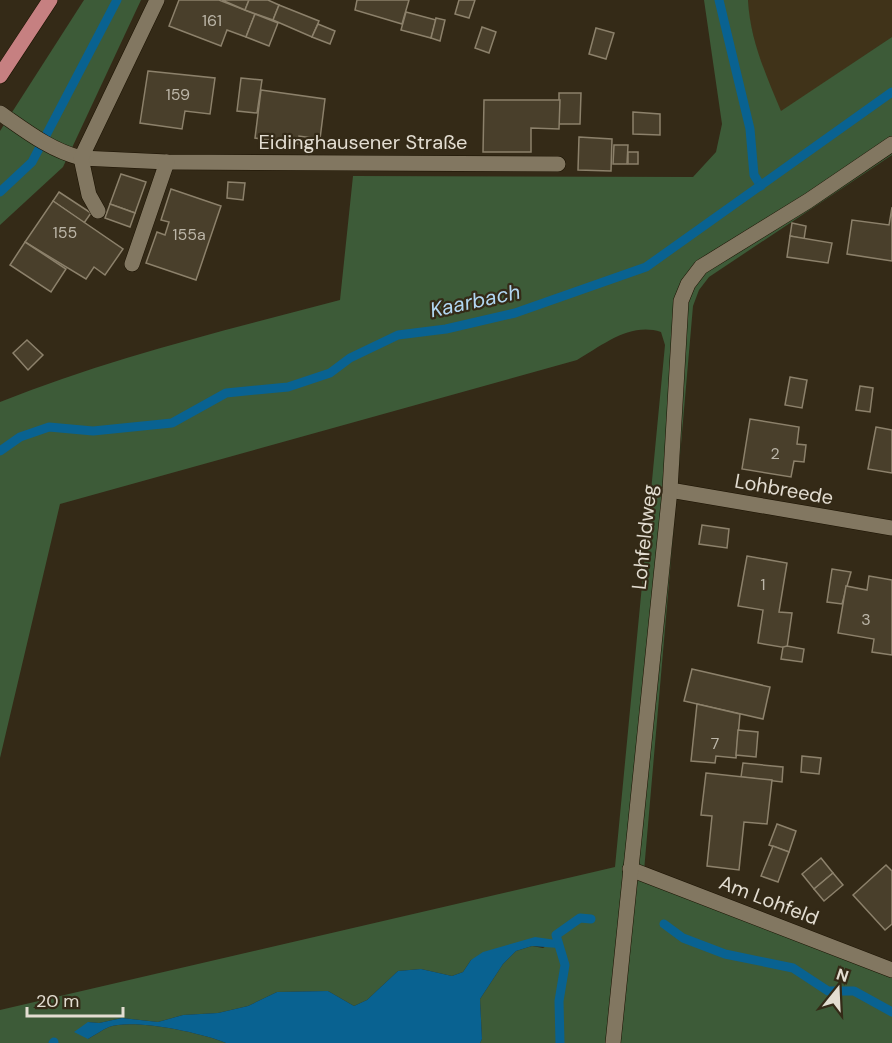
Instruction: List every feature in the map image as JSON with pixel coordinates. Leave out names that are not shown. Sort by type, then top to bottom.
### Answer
[{"type":"main road","points":[[0,76],[50,0]]},
{"type":"street","points":[[98,211],[89,195],[74,156],[157,0]]},
{"type":"street","name":"Eidinghausener Straße","points":[[0,113],[32,137],[74,156],[167,162],[558,164]]},
{"type":"street","name":"Lohfeldweg","points":[[614,1043],[670,490],[681,301],[688,284],[702,267],[808,201],[892,144]]},
{"type":"street","points":[[132,264],[167,162]]},
{"type":"street","name":"Lohbreede","points":[[670,490],[892,528]]},
{"type":"street","name":"Am Lohfeld","points":[[630,869],[892,970]]},
{"type":"shaded area","points":[[748,0],[892,0],[892,37],[781,112],[760,63],[749,18]]},
{"type":"green space","points":[[84,0],[141,0],[63,167],[0,225],[0,131]]},
{"type":"green space","points":[[704,0],[748,0],[755,43],[781,111],[892,37],[892,155],[709,277],[699,290],[693,306],[644,871],[892,969],[892,1043],[480,1043],[482,1039],[480,999],[503,964],[516,951],[532,946],[543,948],[556,940],[471,960],[463,972],[452,976],[421,969],[398,971],[367,1000],[354,1006],[328,991],[277,992],[248,1006],[218,1013],[183,1015],[158,1022],[122,1018],[99,1023],[88,1022],[88,1039],[109,1027],[134,1024],[185,1031],[226,1043],[0,1043],[0,1010],[615,867],[665,345],[661,332],[638,330],[617,337],[577,360],[60,504],[0,758],[0,402],[126,358],[340,300],[353,176],[693,177],[716,152],[722,124]]},
{"type":"water","points":[[535,937],[556,940],[558,948],[532,946],[516,951],[503,964],[480,999],[482,1039],[480,1043],[226,1043],[185,1031],[134,1024],[109,1027],[88,1039],[74,1032],[88,1022],[99,1023],[122,1018],[158,1022],[183,1015],[218,1013],[248,1006],[277,992],[328,991],[354,1006],[367,1000],[398,971],[421,969],[452,976],[463,972],[471,960],[483,952]]},
{"type":"building","points":[[179,0],[219,0],[255,14],[246,37],[227,30],[221,46],[169,26]]},
{"type":"building","points":[[222,0],[249,0],[245,10]]},
{"type":"building","points":[[249,0],[268,0],[279,5],[273,20],[245,10]]},
{"type":"building","points":[[357,0],[409,0],[402,24],[355,10]]},
{"type":"building","points":[[459,0],[475,0],[469,18],[455,14]]},
{"type":"building","points":[[279,5],[319,21],[312,37],[273,20]]},
{"type":"building","points":[[406,12],[436,20],[431,38],[401,30]]},
{"type":"building","points":[[255,14],[278,23],[269,46],[246,37]]},
{"type":"building","points":[[436,18],[445,20],[440,41],[431,38]]},
{"type":"building","points":[[318,24],[335,31],[330,44],[312,37]]},
{"type":"building","points":[[482,27],[496,32],[489,53],[475,48]]},
{"type":"building","points":[[596,28],[614,33],[606,59],[589,54]]},
{"type":"building","points":[[148,71],[215,78],[210,114],[185,111],[182,129],[140,123]]},
{"type":"building","points":[[241,78],[262,80],[257,113],[237,111]]},
{"type":"building","points":[[261,90],[325,99],[320,139],[299,136],[298,144],[255,138]]},
{"type":"building","points":[[559,93],[581,93],[580,124],[559,124]]},
{"type":"building","points":[[484,100],[560,100],[559,129],[531,128],[531,152],[483,152]]},
{"type":"building","points":[[633,112],[660,114],[660,135],[633,134]]},
{"type":"building","points":[[579,137],[612,139],[611,171],[578,170]]},
{"type":"building","points":[[614,145],[628,145],[627,164],[613,164]]},
{"type":"building","points":[[628,152],[638,152],[638,164],[628,164]]},
{"type":"building","points":[[121,174],[146,182],[135,213],[110,204]]},
{"type":"building","points":[[228,182],[245,183],[243,200],[227,198]]},
{"type":"building","points":[[171,189],[221,206],[196,280],[146,263],[157,232],[165,235],[169,222],[161,220]]},
{"type":"building","points":[[59,192],[91,213],[84,223],[53,201]]},
{"type":"building","points":[[53,201],[123,249],[105,275],[94,267],[86,279],[25,242]]},
{"type":"building","points":[[110,204],[135,213],[130,227],[105,218]]},
{"type":"building","points":[[892,207],[892,261],[847,254],[852,220],[889,225]]},
{"type":"building","points":[[792,223],[806,226],[804,239],[790,236]]},
{"type":"building","points":[[790,236],[832,243],[828,263],[787,257]]},
{"type":"building","points":[[25,242],[66,269],[51,292],[10,265]]},
{"type":"building","points":[[27,340],[43,355],[28,370],[13,353]]},
{"type":"building","points":[[790,377],[807,380],[802,408],[785,405]]},
{"type":"building","points":[[860,386],[873,388],[870,412],[856,410]]},
{"type":"building","points":[[750,419],[799,427],[797,444],[806,445],[804,462],[794,461],[791,477],[742,469]]},
{"type":"building","points":[[876,427],[892,430],[892,473],[868,469]]},
{"type":"building","points":[[702,525],[729,529],[727,548],[699,544]]},
{"type":"building","points":[[747,556],[787,563],[779,612],[792,613],[787,648],[758,643],[763,610],[738,606]]},
{"type":"building","points":[[832,569],[851,572],[842,604],[827,602]]},
{"type":"building","points":[[869,576],[892,580],[892,655],[872,652],[874,639],[838,633],[846,586],[867,590]]},
{"type":"building","points":[[783,647],[804,649],[802,662],[781,659]]},
{"type":"building","points":[[692,669],[770,687],[763,719],[684,701]]},
{"type":"building","points":[[697,704],[740,714],[736,758],[716,756],[715,763],[691,761]]},
{"type":"building","points":[[738,730],[758,732],[756,757],[736,755]]},
{"type":"building","points":[[802,756],[821,758],[819,774],[801,772]]},
{"type":"building","points":[[743,763],[783,767],[782,782],[741,777]]},
{"type":"building","points":[[706,773],[772,780],[767,824],[744,822],[739,870],[707,866],[712,816],[701,815]]},
{"type":"building","points":[[777,824],[796,831],[789,852],[769,845]]},
{"type":"building","points":[[773,846],[789,852],[778,882],[761,876]]},
{"type":"building","points":[[821,858],[833,873],[814,889],[802,874]]},
{"type":"building","points":[[886,865],[892,871],[892,924],[885,930],[853,895]]},
{"type":"building","points":[[833,873],[843,885],[824,901],[814,889]]},
{"type":"waterway","name":"Kaarbach","points":[[0,192],[32,162],[117,0]]},
{"type":"waterway","name":"Kaarbach","points":[[719,0],[750,129],[754,175],[761,186]]},
{"type":"waterway","name":"Kaarbach","points":[[0,451],[20,437],[49,427],[93,431],[172,423],[226,393],[288,387],[330,373],[350,358],[398,335],[446,329],[515,313],[646,267],[892,92]]},
{"type":"waterway","points":[[560,1043],[559,1001],[565,965],[556,935],[580,918],[591,919]]},
{"type":"waterway","points":[[664,924],[683,938],[725,954],[793,968],[828,991],[854,991],[892,1012]]}]
